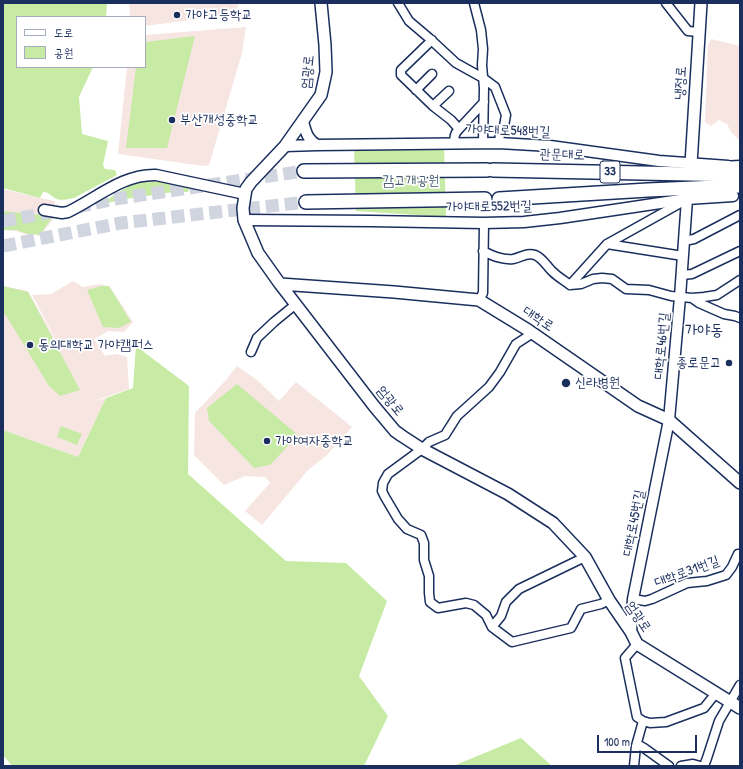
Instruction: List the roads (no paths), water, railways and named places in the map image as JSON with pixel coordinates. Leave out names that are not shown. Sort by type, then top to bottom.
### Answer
[{"type":"highway","name":"관문대로","points":[[304,171],[490,170],[643,173],[733,183]]},
{"type":"highway","name":"33","points":[[499,199],[733,183]]},
{"type":"highway","points":[[306,202],[485,199]]},
{"type":"main road","name":"엄광로","points":[[321,3],[326,72],[321,95],[285,146],[244,191],[244,220],[258,253],[280,284],[395,431],[422,449],[508,494],[553,523],[585,557],[609,600],[631,632],[637,644],[740,708]]},
{"type":"main road","name":"냉정로","points":[[691,164],[701,3]]},
{"type":"main road","name":"대학로","points":[[280,284],[479,300],[533,333],[638,406],[669,420],[740,482]]},
{"type":"street","points":[[398,3],[409,21],[456,63],[483,78],[495,87],[506,116],[504,126],[500,133],[499,143]]},
{"type":"street","points":[[474,3],[482,36],[483,49],[482,65],[484,102],[482,143]]},
{"type":"street","points":[[666,3],[688,32],[699,32]]},
{"type":"street","points":[[432,40],[400,72],[401,75],[416,90],[451,120],[459,129]]},
{"type":"street","points":[[416,90],[432,74]]},
{"type":"street","points":[[433,106],[449,91]]},
{"type":"street","points":[[455,144],[455,133],[484,102]]},
{"type":"street","points":[[303,122],[306,134],[312,142],[318,145]]},
{"type":"street","name":"가야대로548번길","points":[[285,146],[482,143],[550,146],[691,164],[733,183],[740,166]]},
{"type":"street","points":[[45,207],[62,212],[68,212],[124,181],[156,175],[244,191],[247,211],[264,220]]},
{"type":"street","name":"가야대로552번길","points":[[244,220],[484,223],[524,222],[687,199],[733,183]]},
{"type":"street","points":[[570,286],[607,244],[687,199]]},
{"type":"street","name":"대학로46번길","points":[[669,420],[682,276],[687,199]]},
{"type":"street","points":[[684,241],[694,239],[740,216]]},
{"type":"street","points":[[479,300],[483,293],[484,223]]},
{"type":"street","points":[[607,244],[683,256]]},
{"type":"street","points":[[483,251],[502,258],[515,259],[525,255],[534,254],[570,286],[581,284],[593,279],[602,278],[612,279],[626,289],[649,290],[680,298],[692,298],[716,295],[740,280]]},
{"type":"street","points":[[682,276],[692,274],[740,251]]},
{"type":"street","points":[[692,298],[699,303],[724,314],[740,318]]},
{"type":"street","points":[[251,352],[257,338],[296,304]]},
{"type":"street","points":[[533,333],[516,344],[500,372],[489,387],[457,416],[445,435],[429,442],[422,449],[388,474],[383,483],[382,491],[386,501],[398,519],[407,529],[421,535],[424,543],[424,560],[429,576],[430,602],[438,608],[466,603],[474,605],[486,615],[492,627],[512,642],[571,628],[581,609],[601,604],[609,600]]},
{"type":"street","name":"대학로45번길","points":[[631,632],[633,600],[669,420]]},
{"type":"street","name":"대학로31번길","points":[[633,600],[652,599],[687,583],[707,582],[726,575],[732,567],[738,554],[740,554]]},
{"type":"street","points":[[492,627],[501,616],[506,602],[519,590],[585,557]]},
{"type":"street","points":[[637,644],[625,658],[637,717],[643,721],[650,723],[666,722],[704,708],[716,693]]},
{"type":"street","points":[[704,766],[719,721],[740,685]]},
{"type":"street","points":[[634,766],[637,744],[643,721]]},
{"type":"street","points":[[637,744],[669,766]]},
{"type":"street","points":[[681,766],[693,764],[700,766]]},
{"type":"tunnel","points":[[77,207],[115,199],[304,171]]},
{"type":"tunnel","points":[[3,246],[121,223],[306,202]]},
{"type":"tunnel","points":[[3,221],[58,211]]},
{"type":"place","name":"가야고등학교","points":[[177,15]]},
{"type":"place","name":"부산개성중학교","points":[[172,120]]},
{"type":"place","name":"동의대학교 가야캠퍼스","points":[[30,345]]},
{"type":"place","name":"종로문고","points":[[729,363]]},
{"type":"place","name":"신라병원","points":[[566,383]]},
{"type":"place","name":"가야여자중학교","points":[[267,441]]},
{"type":"district","name":"가야동","points":[[704,331]]},
{"type":"park label","name":"감고개공원","points":[[411,181]]}]
